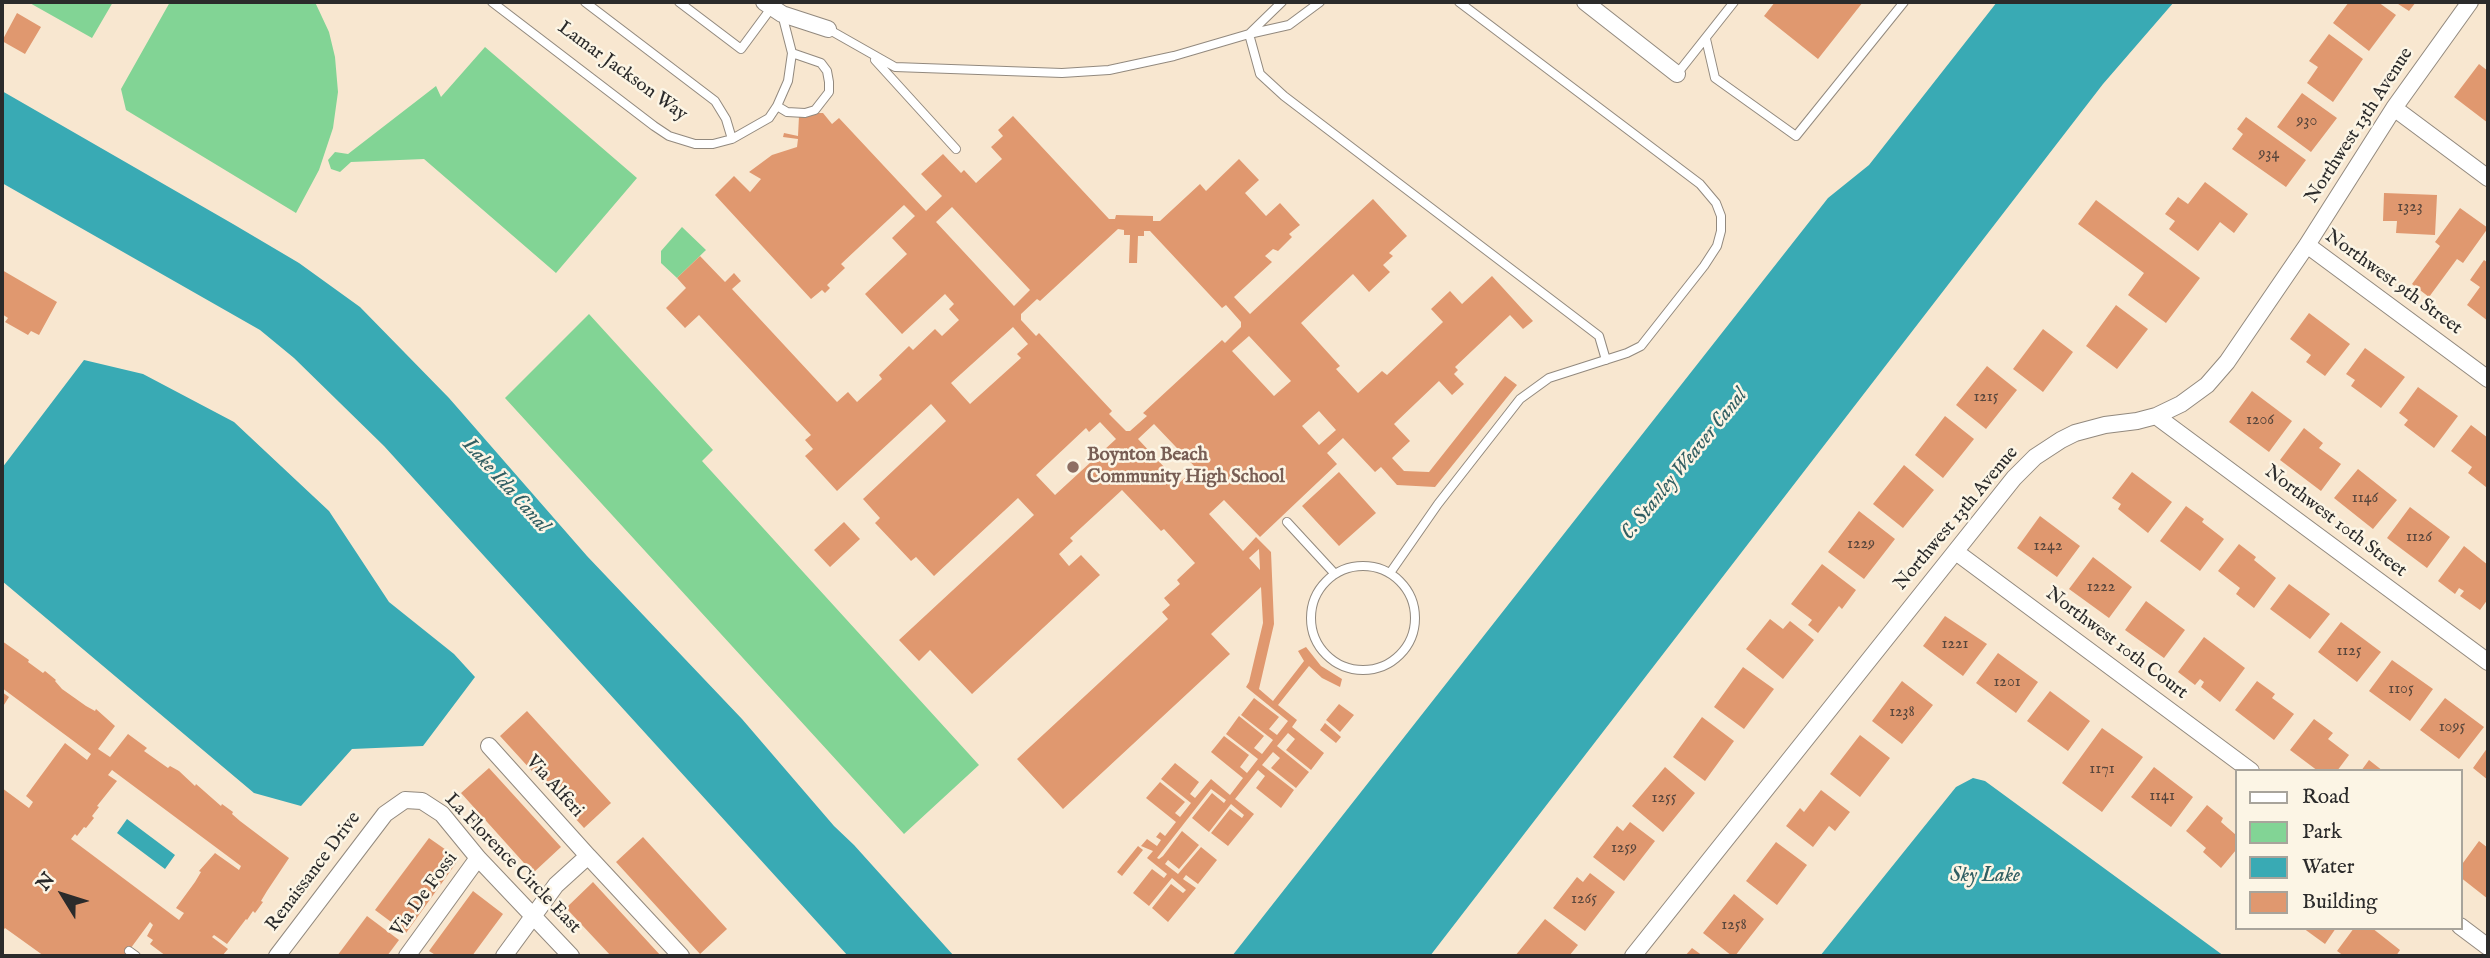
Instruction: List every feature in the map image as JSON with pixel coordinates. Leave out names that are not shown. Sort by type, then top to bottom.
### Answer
[{"type":"street","points":[[1585,2],[1677,74]]},
{"type":"street","name":"Northwest 13th Avenue","points":[[1633,956],[2014,478],[2047,448],[2061,440],[2090,428],[2156,416],[2194,396],[2220,370],[2307,245],[2394,108],[2470,2]]},
{"type":"street","points":[[773,8],[828,29]]},
{"type":"street","points":[[2394,108],[2488,178]]},
{"type":"street","name":"Northwest 9th Street","points":[[2307,245],[2488,379]]},
{"type":"street","name":"Northwest 10th Street","points":[[2156,416],[2488,662]]},
{"type":"street","name":"Northwest 10th Court","points":[[1956,552],[2248,769]]},
{"type":"street","name":"Via Alferi","points":[[488,746],[681,956]]},
{"type":"street","name":"La Florence Circle East","points":[[385,814],[405,800],[422,801],[442,814],[478,858],[571,956]]},
{"type":"street","name":"Renaissance Drive","points":[[277,956],[385,814]]},
{"type":"street","points":[[504,956],[556,885],[588,856]]},
{"type":"street","name":"Via De Fossi","points":[[407,956],[478,858]]},
{"type":"street","points":[[2462,928],[2488,947]]},
{"type":"lane","name":"Lamar Jackson Way","points":[[492,2],[669,136],[695,144],[713,144],[732,139],[769,118],[778,106]]},
{"type":"lane","points":[[585,2],[715,101],[726,119],[732,139]]},
{"type":"lane","points":[[679,2],[741,49],[773,8],[792,53],[788,82],[778,106],[787,112],[805,113],[815,110],[829,92],[827,71],[821,62],[792,53]]},
{"type":"lane","points":[[1249,34],[1282,2]]},
{"type":"lane","points":[[828,29],[895,67],[1062,73],[1109,70],[1174,56],[1289,25],[1320,2]]},
{"type":"lane","points":[[1390,573],[1419,529],[1520,399],[1549,378],[1641,346],[1704,266],[1717,246],[1721,231],[1721,216],[1716,203],[1700,184],[1459,2]]},
{"type":"lane","points":[[1677,74],[1734,2]]},
{"type":"lane","points":[[1706,38],[1715,78],[1796,136],[1904,2]]},
{"type":"lane","points":[[1249,34],[1260,74],[1272,87],[1600,336],[1606,360]]},
{"type":"lane","points":[[871,55],[956,149]]},
{"type":"lane","points":[[1287,522],[1335,574]]},
{"type":"lane","points":[[1356,566],[1380,568],[1390,573],[1407,589],[1412,600],[1415,623],[1400,654],[1391,662],[1369,670],[1346,667],[1336,662],[1319,646],[1314,636],[1311,613],[1325,581],[1335,574],[1356,566]]},
{"type":"green space","points":[[28,2],[113,2],[92,38]]},
{"type":"green space","points":[[170,2],[315,2],[329,32],[335,57],[338,92],[333,128],[319,170],[296,213],[126,110],[121,89]]},
{"type":"green space","points":[[485,47],[637,178],[556,273],[424,159],[351,162],[340,172],[331,169],[328,160],[335,152],[348,154],[436,86],[441,97]]},
{"type":"green space","points":[[682,227],[706,250],[677,278],[661,263],[661,251]]},
{"type":"green space","points":[[589,314],[713,450],[702,461],[979,765],[904,834],[505,398]]},
{"type":"water","name":"C. Stanley Weaver Canal","points":[[1997,2],[2174,2],[2103,84],[1430,956],[1232,956],[1828,198],[1869,165]]},
{"type":"water","name":"Lake Ida Canal","points":[[2,91],[299,263],[360,307],[449,398],[587,556],[742,719],[834,826],[954,956],[848,956],[384,446],[294,358],[260,330],[2,183]]},
{"type":"water","points":[[84,360],[143,374],[234,422],[329,511],[389,602],[454,654],[475,677],[423,746],[352,749],[301,806],[254,793],[2,581],[2,468]]},
{"type":"water","name":"Sky Lake","points":[[1973,778],[1985,781],[2224,956],[1820,956],[1956,787]]},
{"type":"water","points":[[127,819],[175,855],[165,869],[117,833]]},
{"type":"building","points":[[1775,2],[1863,2],[1818,59],[1764,16]]},
{"type":"building","points":[[2349,2],[2378,2],[2396,15],[2369,51],[2333,23]]},
{"type":"building","points":[[2395,2],[2416,2],[2409,11]]},
{"type":"building","points":[[17,13],[41,27],[25,54],[2,41]]},
{"type":"building","points":[[2329,34],[2363,59],[2333,102],[2307,83],[2318,67],[2309,61]]},
{"type":"building","points":[[2479,64],[2488,71],[2488,123],[2454,97]]},
{"type":"building","points":[[2302,93],[2337,118],[2311,152],[2277,127]]},
{"type":"building","points":[[823,113],[832,124],[839,118],[926,211],[942,196],[921,174],[943,154],[961,173],[964,170],[976,183],[1002,159],[991,147],[1003,136],[998,130],[1013,116],[1109,219],[1115,219],[1116,215],[1153,216],[1153,221],[1160,221],[1200,184],[1206,191],[1239,159],[1259,180],[1245,193],[1266,216],[1280,203],[1300,225],[1289,234],[1292,237],[1278,251],[1273,249],[1265,256],[1272,262],[1234,297],[1250,314],[1373,199],[1407,236],[1389,253],[1393,256],[1383,265],[1390,272],[1369,292],[1353,274],[1301,323],[1340,366],[1336,369],[1358,393],[1382,371],[1387,375],[1443,322],[1431,309],[1450,291],[1462,304],[1492,276],[1533,321],[1523,329],[1510,315],[1455,367],[1458,370],[1454,374],[1464,384],[1452,395],[1439,381],[1394,424],[1410,441],[1392,458],[1404,471],[1429,472],[1505,376],[1517,385],[1435,487],[1397,485],[1381,467],[1375,472],[1343,438],[1327,453],[1337,464],[1260,537],[1224,500],[1209,514],[1243,551],[1256,537],[1271,552],[1274,624],[1259,689],[1273,701],[1304,661],[1298,651],[1306,647],[1321,666],[1342,679],[1340,687],[1322,678],[1309,666],[1278,705],[1297,720],[1292,727],[1324,753],[1311,770],[1286,750],[1295,739],[1288,733],[1277,746],[1309,772],[1296,788],[1271,768],[1280,758],[1273,752],[1262,765],[1294,790],[1281,808],[1256,788],[1265,776],[1258,770],[1235,799],[1254,814],[1228,846],[1211,833],[1230,809],[1242,818],[1244,815],[1231,804],[1209,832],[1192,818],[1212,793],[1224,803],[1226,800],[1211,789],[1157,858],[1163,856],[1182,831],[1199,845],[1179,869],[1168,860],[1165,864],[1178,874],[1201,847],[1217,860],[1198,884],[1186,875],[1183,879],[1196,888],[1168,922],[1152,908],[1171,884],[1183,893],[1186,890],[1172,878],[1149,906],[1133,893],[1152,869],[1164,878],[1167,874],[1147,858],[1153,851],[1141,846],[1147,839],[1157,846],[1161,840],[1156,837],[1160,832],[1165,836],[1176,822],[1146,798],[1160,782],[1185,802],[1175,813],[1180,817],[1191,803],[1161,779],[1175,763],[1199,782],[1190,794],[1195,798],[1211,779],[1230,795],[1243,778],[1211,752],[1224,736],[1249,755],[1240,767],[1247,773],[1258,759],[1226,734],[1239,716],[1264,736],[1254,748],[1262,754],[1273,740],[1241,715],[1254,698],[1279,717],[1269,729],[1277,735],[1288,721],[1246,687],[1263,623],[1261,587],[1211,634],[1230,654],[1063,809],[1017,759],[1168,619],[1162,612],[1170,605],[1164,598],[1180,584],[1177,580],[1195,563],[1164,529],[1161,531],[1122,490],[1070,538],[1073,541],[1059,554],[1069,566],[1081,555],[1100,575],[972,694],[930,650],[919,661],[899,640],[1034,515],[1018,498],[934,576],[916,557],[911,561],[875,523],[880,518],[863,499],[946,421],[931,404],[837,491],[805,456],[813,449],[805,440],[811,435],[699,315],[685,328],[666,308],[686,288],[677,278],[700,256],[725,282],[734,273],[741,281],[732,289],[837,402],[848,392],[857,402],[882,379],[879,375],[909,346],[913,350],[935,329],[942,336],[959,320],[949,309],[954,304],[945,294],[902,334],[865,294],[907,254],[892,238],[915,216],[904,205],[841,264],[845,268],[827,285],[830,288],[825,293],[822,290],[811,299],[715,195],[734,176],[750,192],[761,179],[749,172],[772,155],[797,147],[798,139],[783,137],[784,133],[798,136],[799,116]],"holes":[[[952,207],[1030,290],[1014,306],[936,222]],[[1118,229],[1124,230],[1124,235],[1130,235],[1129,263],[1137,263],[1138,236],[1144,236],[1144,231],[1150,231],[1222,308],[1226,305],[1241,322],[1241,327],[1225,343],[1222,340],[1143,413],[1147,416],[1130,431],[1126,431],[1109,414],[1112,411],[1039,333],[1036,336],[1021,320],[1021,314],[1037,299],[1040,301]],[[1013,327],[1028,344],[1017,354],[1021,358],[970,404],[951,383]],[[1249,336],[1291,381],[1274,396],[1232,351]],[[1319,411],[1336,430],[1319,445],[1302,426]],[[1100,422],[1116,439],[1055,495],[1036,475],[1086,428],[1089,432]],[[1154,424],[1196,468],[1179,483],[1138,439]],[[1259,549],[1260,570],[1249,558]]]},
{"type":"building","points":[[2246,117],[2306,160],[2286,187],[2232,149],[2243,134],[2237,129]]},
{"type":"building","points":[[2205,182],[2248,214],[2234,233],[2220,222],[2198,251],[2169,229],[2175,221],[2165,214],[2178,197],[2188,204]]},
{"type":"building","points":[[2384,193],[2437,195],[2435,235],[2396,233],[2397,221],[2383,221]]},
{"type":"building","points":[[2096,200],[2200,278],[2166,323],[2128,295],[2144,273],[2078,224]]},
{"type":"building","points":[[2460,208],[2488,228],[2463,263],[2457,259],[2429,297],[2412,284],[2440,246],[2435,242]]},
{"type":"building","points":[[2484,260],[2488,263],[2488,321],[2467,305],[2480,287],[2470,280]]},
{"type":"building","points":[[2,270],[57,302],[39,335],[31,331],[28,335],[5,322],[8,318],[2,314]]},
{"type":"building","points":[[2116,305],[2148,329],[2117,369],[2086,346]]},
{"type":"building","points":[[2309,313],[2350,344],[2325,376],[2306,362],[2311,355],[2290,339]]},
{"type":"building","points":[[2043,329],[2073,352],[2043,392],[2013,369]]},
{"type":"building","points":[[2365,348],[2405,377],[2381,408],[2351,386],[2355,380],[2346,374]]},
{"type":"building","points":[[1987,366],[2017,390],[1986,429],[1956,405]]},
{"type":"building","points":[[2418,387],[2458,416],[2434,448],[2404,425],[2408,420],[2399,413]]},
{"type":"building","points":[[2252,391],[2292,421],[2269,452],[2229,422]]},
{"type":"building","points":[[1945,416],[1974,439],[1943,478],[1915,455]]},
{"type":"building","points":[[2471,425],[2488,438],[2486,487],[2468,473],[2472,467],[2451,451]]},
{"type":"building","points":[[2304,428],[2323,443],[2319,448],[2341,464],[2321,491],[2280,460]]},
{"type":"building","points":[[1904,465],[1934,490],[1903,528],[1873,504]]},
{"type":"building","points":[[2358,469],[2397,500],[2373,529],[2334,498]]},
{"type":"building","points":[[1339,472],[1376,513],[1339,546],[1302,506]]},
{"type":"building","points":[[2132,472],[2172,502],[2148,533],[2118,509],[2121,504],[2112,498]]},
{"type":"building","points":[[2186,506],[2224,539],[2200,571],[2160,541]]},
{"type":"building","points":[[2410,507],[2450,537],[2427,568],[2387,538]]},
{"type":"building","points":[[1859,511],[1895,539],[1864,579],[1828,552]]},
{"type":"building","points":[[2040,516],[2080,546],[2057,577],[2017,548]]},
{"type":"building","points":[[844,522],[860,539],[830,567],[814,550]]},
{"type":"building","points":[[2239,544],[2276,578],[2254,608],[2236,594],[2240,588],[2218,571]]},
{"type":"building","points":[[2464,546],[2488,565],[2488,599],[2480,610],[2460,596],[2464,591],[2459,588],[2455,594],[2438,581]]},
{"type":"building","points":[[2093,557],[2132,587],[2109,618],[2069,589]]},
{"type":"building","points":[[1822,564],[1856,590],[1842,609],[1839,606],[1818,633],[1808,625],[1812,620],[1791,604]]},
{"type":"building","points":[[2289,584],[2330,614],[2310,639],[2270,609]]},
{"type":"building","points":[[2146,601],[2185,630],[2164,658],[2125,630]]},
{"type":"building","points":[[1945,616],[1987,644],[1963,676],[1923,646]]},
{"type":"building","points":[[1770,619],[1783,629],[1790,621],[1814,640],[1783,679],[1746,649]]},
{"type":"building","points":[[2341,622],[2381,652],[2357,682],[2318,652]]},
{"type":"building","points":[[2204,637],[2245,668],[2220,702],[2201,687],[2204,682],[2200,679],[2195,685],[2178,672]]},
{"type":"building","points":[[2,641],[43,673],[45,671],[62,689],[86,706],[95,711],[96,709],[115,726],[98,749],[110,757],[128,734],[147,748],[144,751],[168,768],[170,766],[179,771],[289,858],[261,901],[263,902],[227,944],[214,935],[212,937],[228,949],[222,956],[166,956],[150,944],[153,940],[147,936],[153,925],[150,922],[125,956],[44,956],[5,928],[2,932],[2,788],[29,808],[33,802],[26,796],[65,743],[87,760],[91,754],[2,688]],"holes":[[[112,770],[241,866],[239,870],[215,853],[199,871],[201,872],[195,882],[176,908],[184,913],[179,920],[71,839],[94,818],[92,816],[99,807],[97,806],[117,781],[108,775]]]},
{"type":"building","points":[[1998,653],[2038,682],[2016,713],[1976,683]]},
{"type":"building","points":[[2392,660],[2433,689],[2410,721],[2369,691]]},
{"type":"building","points":[[1743,667],[1774,689],[1744,729],[1714,707]]},
{"type":"building","points":[[1902,681],[1933,705],[1902,744],[1872,721]]},
{"type":"building","points":[[2257,681],[2275,694],[2272,698],[2294,714],[2274,740],[2235,710]]},
{"type":"building","points":[[2050,691],[2090,721],[2068,751],[2027,721]]},
{"type":"building","points":[[2,692],[9,697],[2,708]]},
{"type":"building","points":[[2445,698],[2484,727],[2459,759],[2420,730]]},
{"type":"building","points":[[1339,704],[1354,715],[1340,732],[1326,720]]},
{"type":"building","points":[[527,711],[611,803],[584,828],[500,736]]},
{"type":"building","points":[[1702,717],[1734,741],[1705,781],[1673,757]]},
{"type":"building","points":[[2314,719],[2333,733],[2328,739],[2349,755],[2338,769],[2315,769],[2290,750]]},
{"type":"building","points":[[1325,723],[1341,737],[1336,743],[1320,730]]},
{"type":"building","points":[[2102,728],[2143,757],[2102,812],[2062,783]]},
{"type":"building","points":[[1860,735],[1890,758],[1860,797],[1830,774]]},
{"type":"building","points":[[2488,747],[2488,780],[2473,768]]},
{"type":"building","points":[[2369,760],[2380,769],[2362,769]]},
{"type":"building","points":[[1665,767],[1695,793],[1663,832],[1632,806]]},
{"type":"building","points":[[2154,767],[2193,797],[2171,827],[2131,797]]},
{"type":"building","points":[[489,768],[561,847],[533,873],[461,793]]},
{"type":"building","points":[[1821,790],[1850,812],[1835,831],[1829,826],[1813,847],[1786,826],[1800,808],[1804,812]]},
{"type":"building","points":[[2207,805],[2223,818],[2221,822],[2234,833],[2234,852],[2221,868],[2203,852],[2206,848],[2186,831]]},
{"type":"building","points":[[1630,822],[1655,841],[1624,881],[1593,857],[1617,826],[1623,831]]},
{"type":"building","points":[[643,837],[727,929],[700,954],[616,862]]},
{"type":"building","points":[[429,838],[459,859],[406,933],[375,910]]},
{"type":"building","points":[[2479,841],[2488,848],[2488,899],[2462,879],[2462,864]]},
{"type":"building","points":[[1776,842],[1807,865],[1777,905],[1746,881]]},
{"type":"building","points":[[1138,846],[1143,850],[1122,876],[1117,872]]},
{"type":"building","points":[[1590,873],[1615,892],[1585,931],[1553,908],[1577,877],[1583,882]]},
{"type":"building","points":[[593,882],[661,956],[611,956],[566,908]]},
{"type":"building","points":[[473,891],[503,914],[472,956],[437,956],[429,951]]},
{"type":"building","points":[[1734,894],[1764,919],[1735,956],[1732,956],[1703,933]]},
{"type":"building","points":[[367,916],[399,940],[387,956],[337,956]]},
{"type":"building","points":[[1545,919],[1578,945],[1569,956],[1515,956]]},
{"type":"building","points":[[2306,930],[2335,930],[2325,944]]},
{"type":"building","points":[[2353,930],[2375,930],[2400,950],[2396,956],[2344,956],[2337,951]]},
{"type":"building","points":[[1692,948],[1703,956],[1685,956]]},
{"type":"place","name":"Boynton Beach Community High School","points":[[1073,467]]}]
